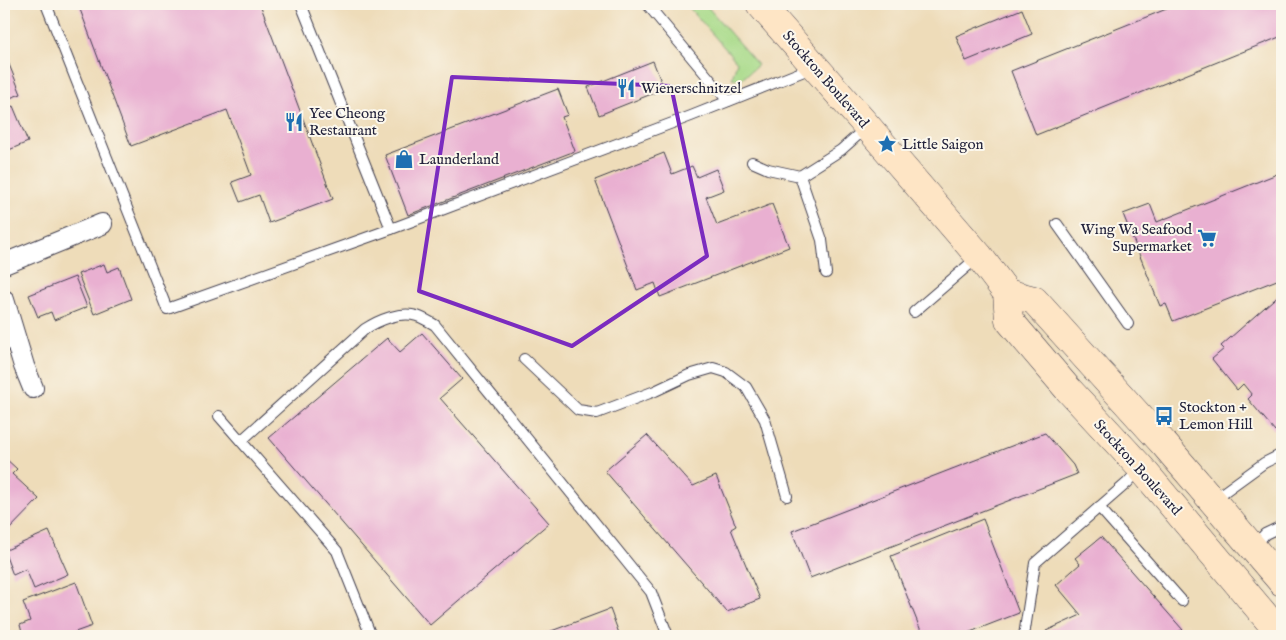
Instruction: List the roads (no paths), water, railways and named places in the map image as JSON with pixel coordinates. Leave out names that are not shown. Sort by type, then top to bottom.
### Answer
[{"type":"main road","name":"Stockton Boulevard","points":[[772,8],[815,66],[979,256],[1007,294],[1009,320],[1067,388],[1141,468],[1274,632]]},
{"type":"main road","points":[[1007,294],[1034,300],[1164,444],[1282,582]]},
{"type":"street","points":[[4,264],[102,224]]},
{"type":"street","points":[[4,300],[14,336],[33,388]]},
{"type":"lane","points":[[46,4],[167,310],[392,229],[815,66]]},
{"type":"lane","points":[[301,4],[392,229]]},
{"type":"lane","points":[[647,4],[728,101]]},
{"type":"lane","points":[[752,162],[768,169],[800,176],[840,150],[867,126]]},
{"type":"lane","points":[[800,176],[822,240],[826,273]]},
{"type":"lane","points":[[1057,224],[1128,324]]},
{"type":"lane","points":[[914,312],[979,256]]},
{"type":"lane","points":[[241,441],[365,329],[382,319],[416,315],[435,324],[651,592],[668,636]]},
{"type":"lane","points":[[524,359],[578,410],[586,413],[598,413],[705,370],[713,368],[726,372],[746,387],[765,420],[787,496]]},
{"type":"lane","points":[[219,416],[336,551],[371,636]]},
{"type":"lane","points":[[1212,500],[1264,463],[1282,454]]},
{"type":"lane","points":[[1024,636],[1035,563],[1127,483],[1141,468]]},
{"type":"lane","points":[[1099,507],[1182,601]]},
{"type":"lane","points":[[1253,548],[1265,534],[1282,526]]},
{"type":"place","name":"Wienerschnitzel","points":[[626,88]]},
{"type":"place","name":"Yee Cheong Restaurant","points":[[294,122]]},
{"type":"place","name":"Little Saigon","points":[[887,144]]},
{"type":"place","name":"Launderland","points":[[404,159]]},
{"type":"place","name":"Wing Wa Seafood Supermarket","points":[[1207,238]]},
{"type":"place","name":"Stockton + Lemon Hill","points":[[1164,416]]}]
